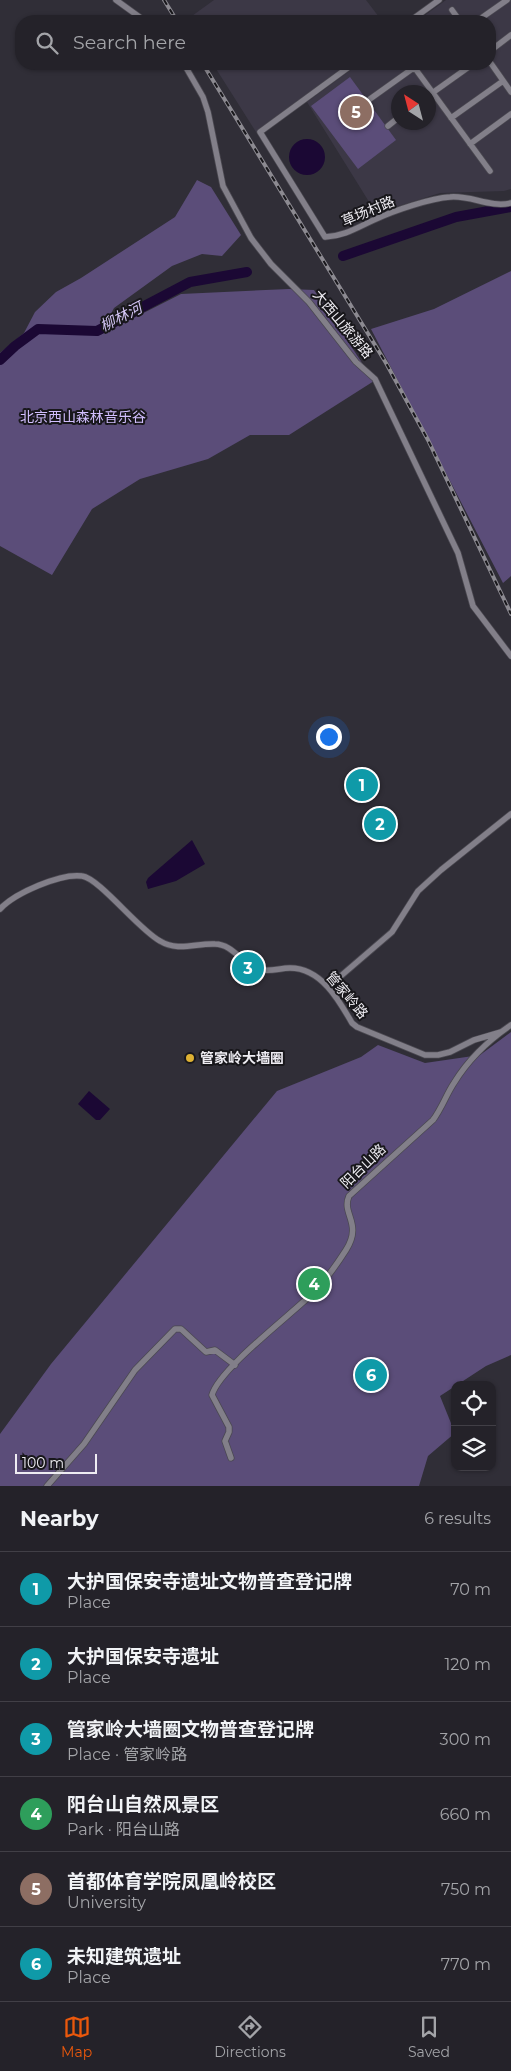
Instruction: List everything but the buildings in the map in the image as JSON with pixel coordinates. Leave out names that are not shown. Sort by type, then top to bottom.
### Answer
[{"type":"street","points":[[116,0],[137,15]]},
{"type":"street","points":[[418,15],[439,0]]},
{"type":"street","points":[[485,15],[506,0]]},
{"type":"street","points":[[452,10],[456,15]]},
{"type":"street","points":[[496,47],[511,36]]},
{"type":"street","name":"大西山旅游路","points":[[187,70],[199,90],[208,112],[223,186],[251,238],[271,264],[309,302],[356,362],[375,379],[458,552],[473,606],[511,656]]},
{"type":"street","name":"草场村路","points":[[345,70],[260,132],[325,237],[340,236],[378,218],[427,202],[450,197],[468,198],[488,203],[511,202]]},
{"type":"street","points":[[370,99],[410,70]]},
{"type":"street","points":[[418,70],[426,85]]},
{"type":"street","points":[[436,91],[465,70]]},
{"type":"street","points":[[495,70],[511,92]]},
{"type":"street","points":[[451,118],[503,81]]},
{"type":"street","points":[[436,101],[490,171]]},
{"type":"street","points":[[470,144],[511,114]]},
{"type":"street","points":[[328,987],[392,932],[418,891],[447,865],[511,814]]},
{"type":"street","name":"管家岭路","points":[[0,909],[13,898],[53,880],[64,876],[84,876],[92,879],[149,933],[165,944],[187,947],[218,944],[226,947],[256,968],[270,971],[297,968],[312,974],[328,987],[352,1023],[357,1027],[425,1055],[438,1055],[450,1052],[494,1032],[501,1032]]},
{"type":"street","name":"阳台山路","points":[[231,1458],[225,1441],[229,1427],[212,1395],[214,1387],[320,1286],[351,1242],[354,1231],[353,1224],[346,1208],[349,1196],[433,1120],[453,1083],[466,1066],[479,1051],[511,1025]]},
{"type":"street","points":[[48,1486],[84,1444],[135,1370],[175,1329],[181,1329],[206,1352],[215,1350],[235,1365]]},
{"type":"shaded area","points":[[214,0],[366,0],[377,15],[193,15]]},
{"type":"shaded area","points":[[446,0],[511,0],[511,189],[504,191],[440,193],[376,213],[307,102],[351,70],[496,70],[496,15],[425,15]]},
{"type":"shaded area","points":[[217,70],[340,70],[256,132]]},
{"type":"shaded area","points":[[307,139],[314,140],[320,144],[324,150],[324,164],[320,170],[314,174],[307,175],[300,174],[294,170],[290,164],[289,157],[290,150],[294,144],[300,140]]},
{"type":"shaded area","points":[[192,840],[205,864],[176,881],[148,889],[146,882],[148,878]]},
{"type":"shaded area","points":[[89,1091],[110,1109],[100,1120],[96,1120],[78,1104]]},
{"type":"green space","points":[[350,77],[396,140],[358,169],[311,106]]},
{"type":"green space","name":"北京西山森林音乐谷","points":[[197,180],[211,187],[241,235],[222,256],[202,254],[172,266],[114,308],[100,335],[181,294],[289,289],[314,290],[374,381],[289,435],[250,435],[208,459],[140,479],[92,509],[52,575],[0,546],[0,353],[24,333],[35,312],[56,292],[175,217]]},
{"type":"green space","points":[[511,271],[511,576],[503,583],[371,329],[434,309]]},
{"type":"green space","points":[[511,1032],[511,1355],[486,1366],[463,1381],[451,1381],[451,1389],[440,1396],[451,1423],[451,1436],[428,1456],[419,1486],[0,1486],[0,1434],[51,1364],[277,1091],[361,1057],[378,1045],[425,1063],[480,1055]]},
{"type":"waterway","name":"柳林河","points":[[343,256],[456,217],[511,207]]},
{"type":"waterway","name":"柳林河","points":[[0,360],[38,329],[97,331],[190,282],[247,272]]},
{"type":"railway","points":[[164,0],[173,15]]},
{"type":"railway","points":[[207,70],[386,363],[428,440],[511,614]]},
{"type":"place","name":"首都体育学院凤凰岭校区","points":[[356,112]]},
{"type":"place","name":"大护国保安寺遗址文物普查登记牌","points":[[362,785]]},
{"type":"place","name":"大护国保安寺遗址","points":[[380,824]]},
{"type":"place","name":"管家岭大墙圈文物普查登记牌","points":[[248,968]]},
{"type":"place","name":"管家岭大墙圈","points":[[190,1058]]},
{"type":"place","name":"阳台山自然风景区","points":[[314,1284]]},
{"type":"place","name":"未知建筑遗址","points":[[371,1375]]}]
